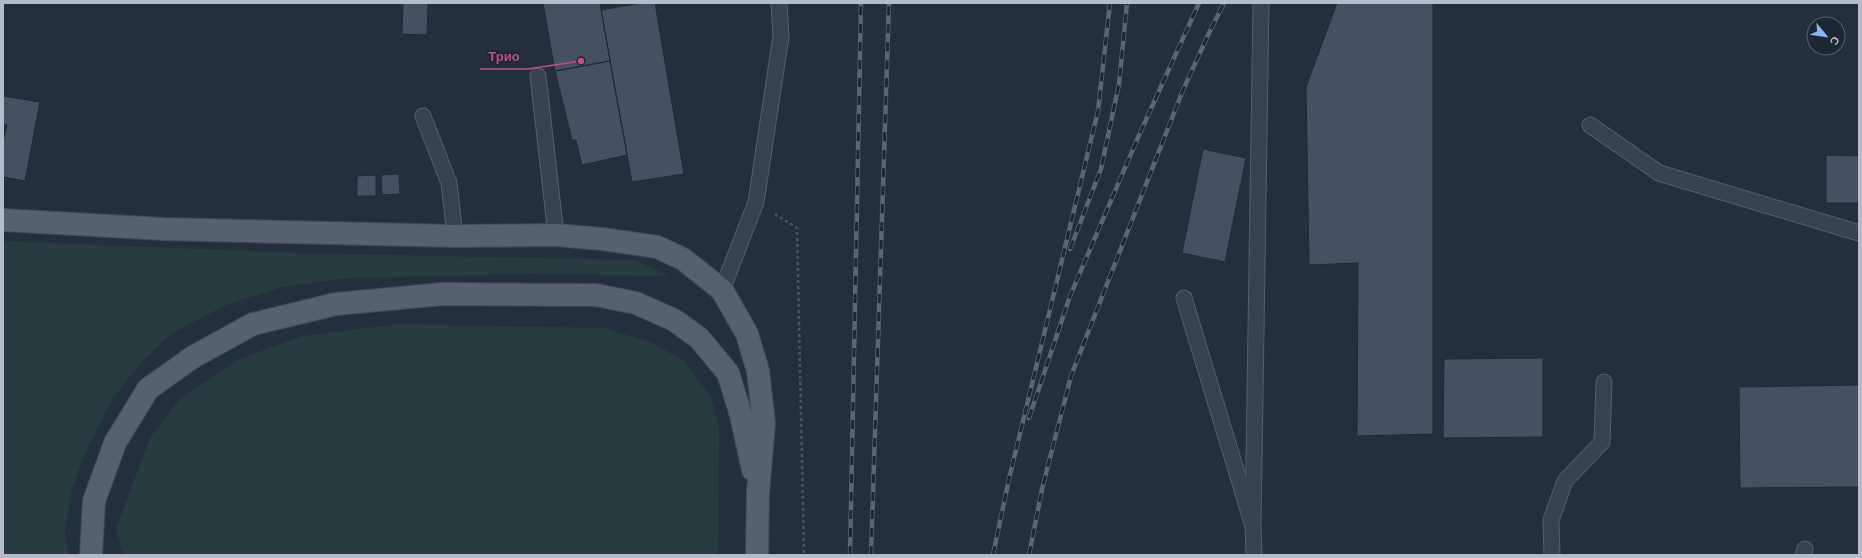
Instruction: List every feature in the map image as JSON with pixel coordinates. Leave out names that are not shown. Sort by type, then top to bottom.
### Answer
[{"type":"main road","points":[[3,220],[164,229],[455,236],[556,235],[602,239],[657,247],[683,259],[722,290],[747,334],[758,371],[764,423],[758,492],[757,555]]},
{"type":"main road","points":[[91,555],[94,501],[115,443],[148,389],[192,357],[253,324],[336,304],[443,294],[596,295],[636,303],[674,320],[699,338],[728,373],[741,415],[758,492]]},
{"type":"lane","points":[[722,290],[756,202],[781,36],[780,3]]},
{"type":"lane","points":[[1254,555],[1253,526],[1261,3]]},
{"type":"lane","points":[[538,76],[556,235]]},
{"type":"lane","points":[[423,116],[450,183],[455,236]]},
{"type":"lane","points":[[1590,125],[1659,173],[1859,233]]},
{"type":"lane","points":[[1184,298],[1253,526]]},
{"type":"lane","points":[[1552,555],[1551,520],[1565,481],[1602,442],[1604,382]]},
{"type":"path","points":[[756,202],[797,228],[804,555]]},
{"type":"green space","points":[[3,241],[300,253],[635,260],[669,276],[532,274],[349,278],[282,287],[226,305],[172,333],[141,362],[111,401],[85,453],[72,490],[65,531],[68,555],[3,555]]},
{"type":"green space","points":[[399,324],[604,328],[652,343],[683,360],[710,395],[719,427],[718,555],[123,555],[116,528],[151,436],[180,399],[237,360],[303,336]]},
{"type":"building","points":[[403,3],[428,3],[427,35],[402,34]]},
{"type":"building","points":[[543,3],[600,3],[610,61],[555,71]]},
{"type":"building","points":[[641,3],[655,3],[684,174],[632,182],[601,10]]},
{"type":"building","points":[[1337,3],[1433,3],[1433,434],[1357,436],[1358,263],[1309,265],[1306,87]]},
{"type":"building","points":[[610,61],[627,155],[582,165],[576,140],[572,140],[555,71]]},
{"type":"building","points":[[3,96],[40,102],[25,181],[3,177],[3,142],[7,125],[3,124]]},
{"type":"building","points":[[1203,149],[1246,158],[1225,262],[1182,253]]},
{"type":"building","points":[[1826,155],[1859,156],[1859,203],[1826,203]]},
{"type":"building","points":[[399,174],[400,194],[382,195],[381,175]]},
{"type":"building","points":[[376,175],[376,196],[357,196],[357,176]]},
{"type":"building","points":[[1543,358],[1543,437],[1443,438],[1444,359]]},
{"type":"building","points":[[1859,385],[1859,487],[1740,488],[1739,387]]},
{"type":"railway","points":[[850,555],[861,3]]},
{"type":"railway","points":[[871,555],[889,3]]},
{"type":"railway","points":[[993,555],[1009,479],[1098,111],[1110,3]]},
{"type":"railway","points":[[1070,249],[1101,169],[1119,84],[1127,3]]},
{"type":"railway","points":[[1029,418],[1070,296],[1140,133],[1199,3]]},
{"type":"railway","points":[[1029,555],[1042,489],[1071,376],[1183,90],[1224,3]]},
{"type":"place","name":"Трио","points":[[581,61]]}]
